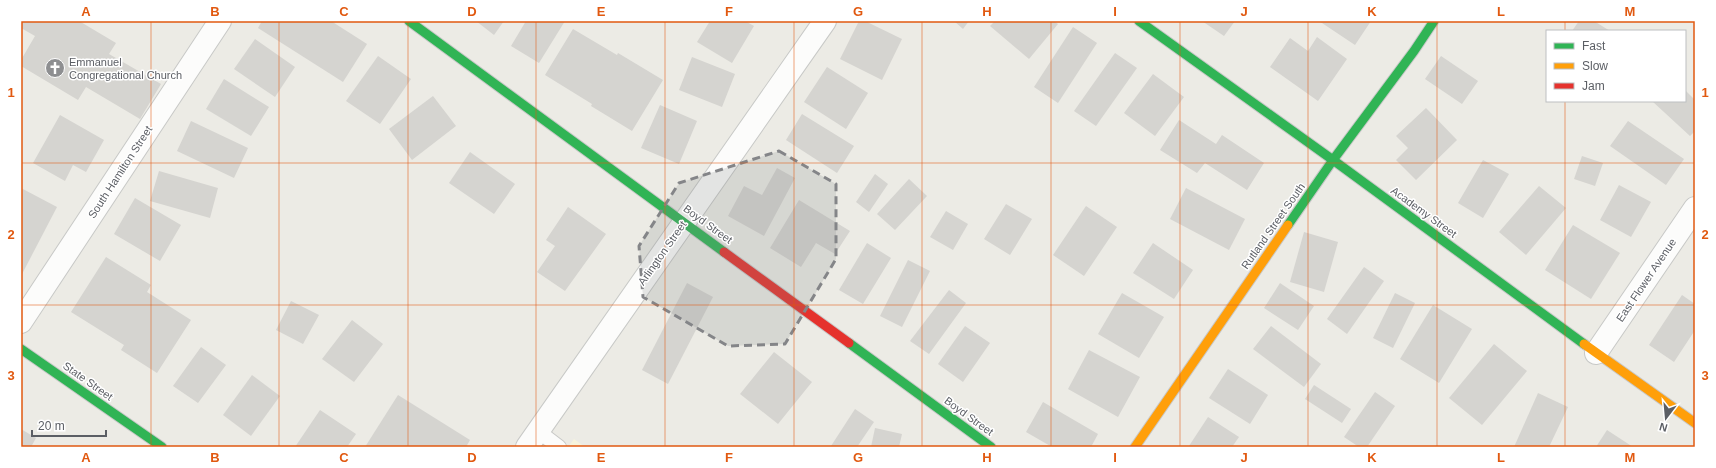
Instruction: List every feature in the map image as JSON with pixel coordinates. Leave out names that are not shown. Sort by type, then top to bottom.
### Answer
[{"type":"main road","name":"Boyd Street","points":[[409,21],[991,447]]},
{"type":"main road","name":"Academy Street","points":[[1139,21],[1333,160],[1596,353],[1695,423]]},
{"type":"main road","name":"Rutland Street South","points":[[1135,447],[1333,160],[1434,21]]},
{"type":"main road","name":"State Street","points":[[21,349],[162,447]]},
{"type":"street","name":"South Hamilton Street","points":[[21,322],[220,21]]},
{"type":"street","name":"Arlington Street","points":[[533,439],[825,21]]},
{"type":"street","name":"East Flower Avenue","points":[[1596,353],[1695,208]]},
{"type":"lane","points":[[533,439],[559,447]]},
{"type":"highlighted area","points":[[779,151],[836,184],[836,259],[785,344],[728,346],[643,297],[639,246],[679,183]]},
{"type":"shaded area","points":[[574,439],[585,447],[568,447]]},
{"type":"building","points":[[21,21],[79,21],[116,43],[109,54],[161,84],[140,119],[86,87],[78,100],[21,66],[21,60],[35,36],[21,28]]},
{"type":"building","points":[[262,21],[331,21],[367,44],[343,82],[258,28]]},
{"type":"building","points":[[476,21],[504,21],[494,35]]},
{"type":"building","points":[[526,21],[565,21],[539,63],[511,46]]},
{"type":"building","points":[[710,21],[745,21],[754,26],[732,63],[697,42]]},
{"type":"building","points":[[859,21],[865,21],[902,39],[882,80],[840,59]]},
{"type":"building","points":[[954,21],[969,21],[963,29]]},
{"type":"building","points":[[995,21],[1054,21],[1058,24],[1029,59],[990,26]]},
{"type":"building","points":[[1202,21],[1235,21],[1224,36]]},
{"type":"building","points":[[1319,21],[1371,21],[1355,45]]},
{"type":"building","points":[[1579,21],[1594,21],[1608,30],[1573,30]]},
{"type":"building","points":[[1073,27],[1097,43],[1058,103],[1034,87]]},
{"type":"building","points":[[573,29],[617,55],[618,53],[663,80],[632,131],[545,75]]},
{"type":"building","points":[[1317,37],[1347,59],[1318,101],[1270,67],[1290,38],[1308,51]]},
{"type":"building","points":[[255,39],[295,67],[275,97],[234,69]]},
{"type":"building","points":[[1115,53],[1137,68],[1096,126],[1074,111]]},
{"type":"building","points":[[378,56],[411,79],[380,124],[346,101]]},
{"type":"building","points":[[1441,56],[1478,81],[1462,104],[1425,79]]},
{"type":"building","points":[[692,57],[735,74],[722,107],[679,90]]},
{"type":"building","points":[[827,67],[868,93],[846,129],[804,102]]},
{"type":"building","points":[[1153,74],[1184,97],[1155,136],[1124,113]]},
{"type":"building","points":[[224,79],[269,107],[251,136],[206,109]]},
{"type":"building","points":[[1686,91],[1695,100],[1695,131],[1690,136],[1653,102],[1686,102]]},
{"type":"building","points":[[433,96],[456,126],[412,160],[389,129]]},
{"type":"building","points":[[660,105],[697,121],[679,164],[641,148]]},
{"type":"building","points":[[1426,108],[1457,140],[1416,180],[1396,160],[1408,148],[1396,136]]},
{"type":"building","points":[[802,114],[854,146],[837,173],[786,140]]},
{"type":"building","points":[[60,115],[104,140],[86,172],[73,165],[65,181],[33,163]]},
{"type":"building","points":[[1179,120],[1216,144],[1222,135],[1264,163],[1247,190],[1205,163],[1197,173],[1160,150]]},
{"type":"building","points":[[191,121],[248,148],[234,178],[177,151]]},
{"type":"building","points":[[1628,121],[1684,159],[1666,185],[1610,146]]},
{"type":"building","points":[[470,152],[515,184],[494,214],[449,183]]},
{"type":"building","points":[[1582,156],[1603,163],[1595,186],[1574,179]]},
{"type":"building","points":[[1483,160],[1509,174],[1483,218],[1458,203]]},
{"type":"building","points":[[777,168],[795,178],[764,236],[728,216],[744,186],[762,195]]},
{"type":"building","points":[[159,171],[218,188],[210,218],[150,201]]},
{"type":"building","points":[[875,174],[888,184],[869,212],[856,202]]},
{"type":"building","points":[[909,179],[927,196],[895,230],[877,214]]},
{"type":"building","points":[[1619,185],[1651,202],[1631,237],[1600,220]]},
{"type":"building","points":[[1539,186],[1566,208],[1526,255],[1499,232]]},
{"type":"building","points":[[21,188],[57,207],[21,276]]},
{"type":"building","points":[[1186,188],[1245,219],[1229,250],[1170,219]]},
{"type":"building","points":[[135,198],[181,225],[160,261],[114,234]]},
{"type":"building","points":[[799,200],[850,231],[835,254],[816,243],[801,267],[770,248]]},
{"type":"building","points":[[1006,204],[1032,219],[1010,255],[984,239]]},
{"type":"building","points":[[1086,206],[1117,227],[1084,276],[1053,255]]},
{"type":"building","points":[[568,207],[606,234],[565,291],[537,272],[555,246],[546,240]]},
{"type":"building","points":[[946,211],[968,224],[953,250],[930,237]]},
{"type":"building","points":[[1573,225],[1620,253],[1591,299],[1545,270]]},
{"type":"building","points":[[1304,232],[1338,242],[1324,292],[1290,282]]},
{"type":"building","points":[[867,243],[891,258],[863,304],[839,290]]},
{"type":"building","points":[[1153,243],[1193,270],[1174,299],[1133,273]]},
{"type":"building","points":[[106,257],[151,285],[147,292],[191,320],[157,373],[121,350],[124,345],[71,312]]},
{"type":"building","points":[[908,260],[930,271],[902,327],[880,316]]},
{"type":"building","points":[[1364,267],[1384,281],[1347,334],[1327,319]]},
{"type":"building","points":[[687,283],[713,297],[668,384],[642,370]]},
{"type":"building","points":[[1280,283],[1314,306],[1298,330],[1264,308]]},
{"type":"building","points":[[949,290],[966,303],[929,354],[910,341]]},
{"type":"building","points":[[1122,293],[1164,317],[1139,358],[1098,334]]},
{"type":"building","points":[[1395,293],[1415,303],[1393,348],[1373,338]]},
{"type":"building","points":[[1682,295],[1695,304],[1695,330],[1674,362],[1649,345]]},
{"type":"building","points":[[291,301],[319,315],[303,344],[276,330]]},
{"type":"building","points":[[1433,305],[1472,329],[1439,383],[1400,359]]},
{"type":"building","points":[[352,320],[383,344],[354,382],[322,359]]},
{"type":"building","points":[[965,326],[990,343],[963,382],[938,364]]},
{"type":"building","points":[[1271,326],[1321,364],[1304,387],[1253,349]]},
{"type":"building","points":[[1494,344],[1527,371],[1482,425],[1449,398]]},
{"type":"building","points":[[201,347],[226,365],[198,403],[173,386]]},
{"type":"building","points":[[1089,350],[1140,377],[1118,417],[1068,389]]},
{"type":"building","points":[[774,352],[812,382],[778,424],[740,394]]},
{"type":"building","points":[[1228,369],[1268,395],[1250,424],[1209,398]]},
{"type":"building","points":[[252,375],[280,396],[251,436],[223,415]]},
{"type":"building","points":[[1314,385],[1351,409],[1342,423],[1305,399]]},
{"type":"building","points":[[1375,392],[1395,406],[1367,447],[1359,447],[1344,437]]},
{"type":"building","points":[[1538,393],[1568,407],[1549,447],[1514,447]]},
{"type":"building","points":[[398,395],[470,440],[466,447],[365,447]]},
{"type":"building","points":[[1043,402],[1098,434],[1091,447],[1052,447],[1026,432]]},
{"type":"building","points":[[855,409],[874,422],[857,447],[831,446]]},
{"type":"building","points":[[320,410],[356,434],[347,447],[295,447]]},
{"type":"building","points":[[1208,417],[1239,437],[1232,447],[1189,446]]},
{"type":"building","points":[[875,428],[902,434],[899,447],[871,447]]},
{"type":"building","points":[[21,429],[36,438],[31,447],[21,447]]},
{"type":"building","points":[[1607,430],[1633,447],[1596,447]]},
{"type":"traffic: fast","points":[[409,21],[724,252]]},
{"type":"traffic: fast","points":[[1139,21],[1333,160],[1584,344]]},
{"type":"traffic: fast","points":[[1288,225],[1333,160],[1414,51],[1434,21]]},
{"type":"traffic: fast","points":[[849,343],[991,447]]},
{"type":"traffic: fast","points":[[21,349],[162,447]]},
{"type":"traffic: slow","points":[[1135,447],[1288,225]]},
{"type":"traffic: slow","points":[[1584,344],[1695,423]]},
{"type":"traffic: jam","points":[[724,252],[849,343]]},
{"type":"place","name":"Emmanuel Congregational Church","points":[[55,68]]}]
